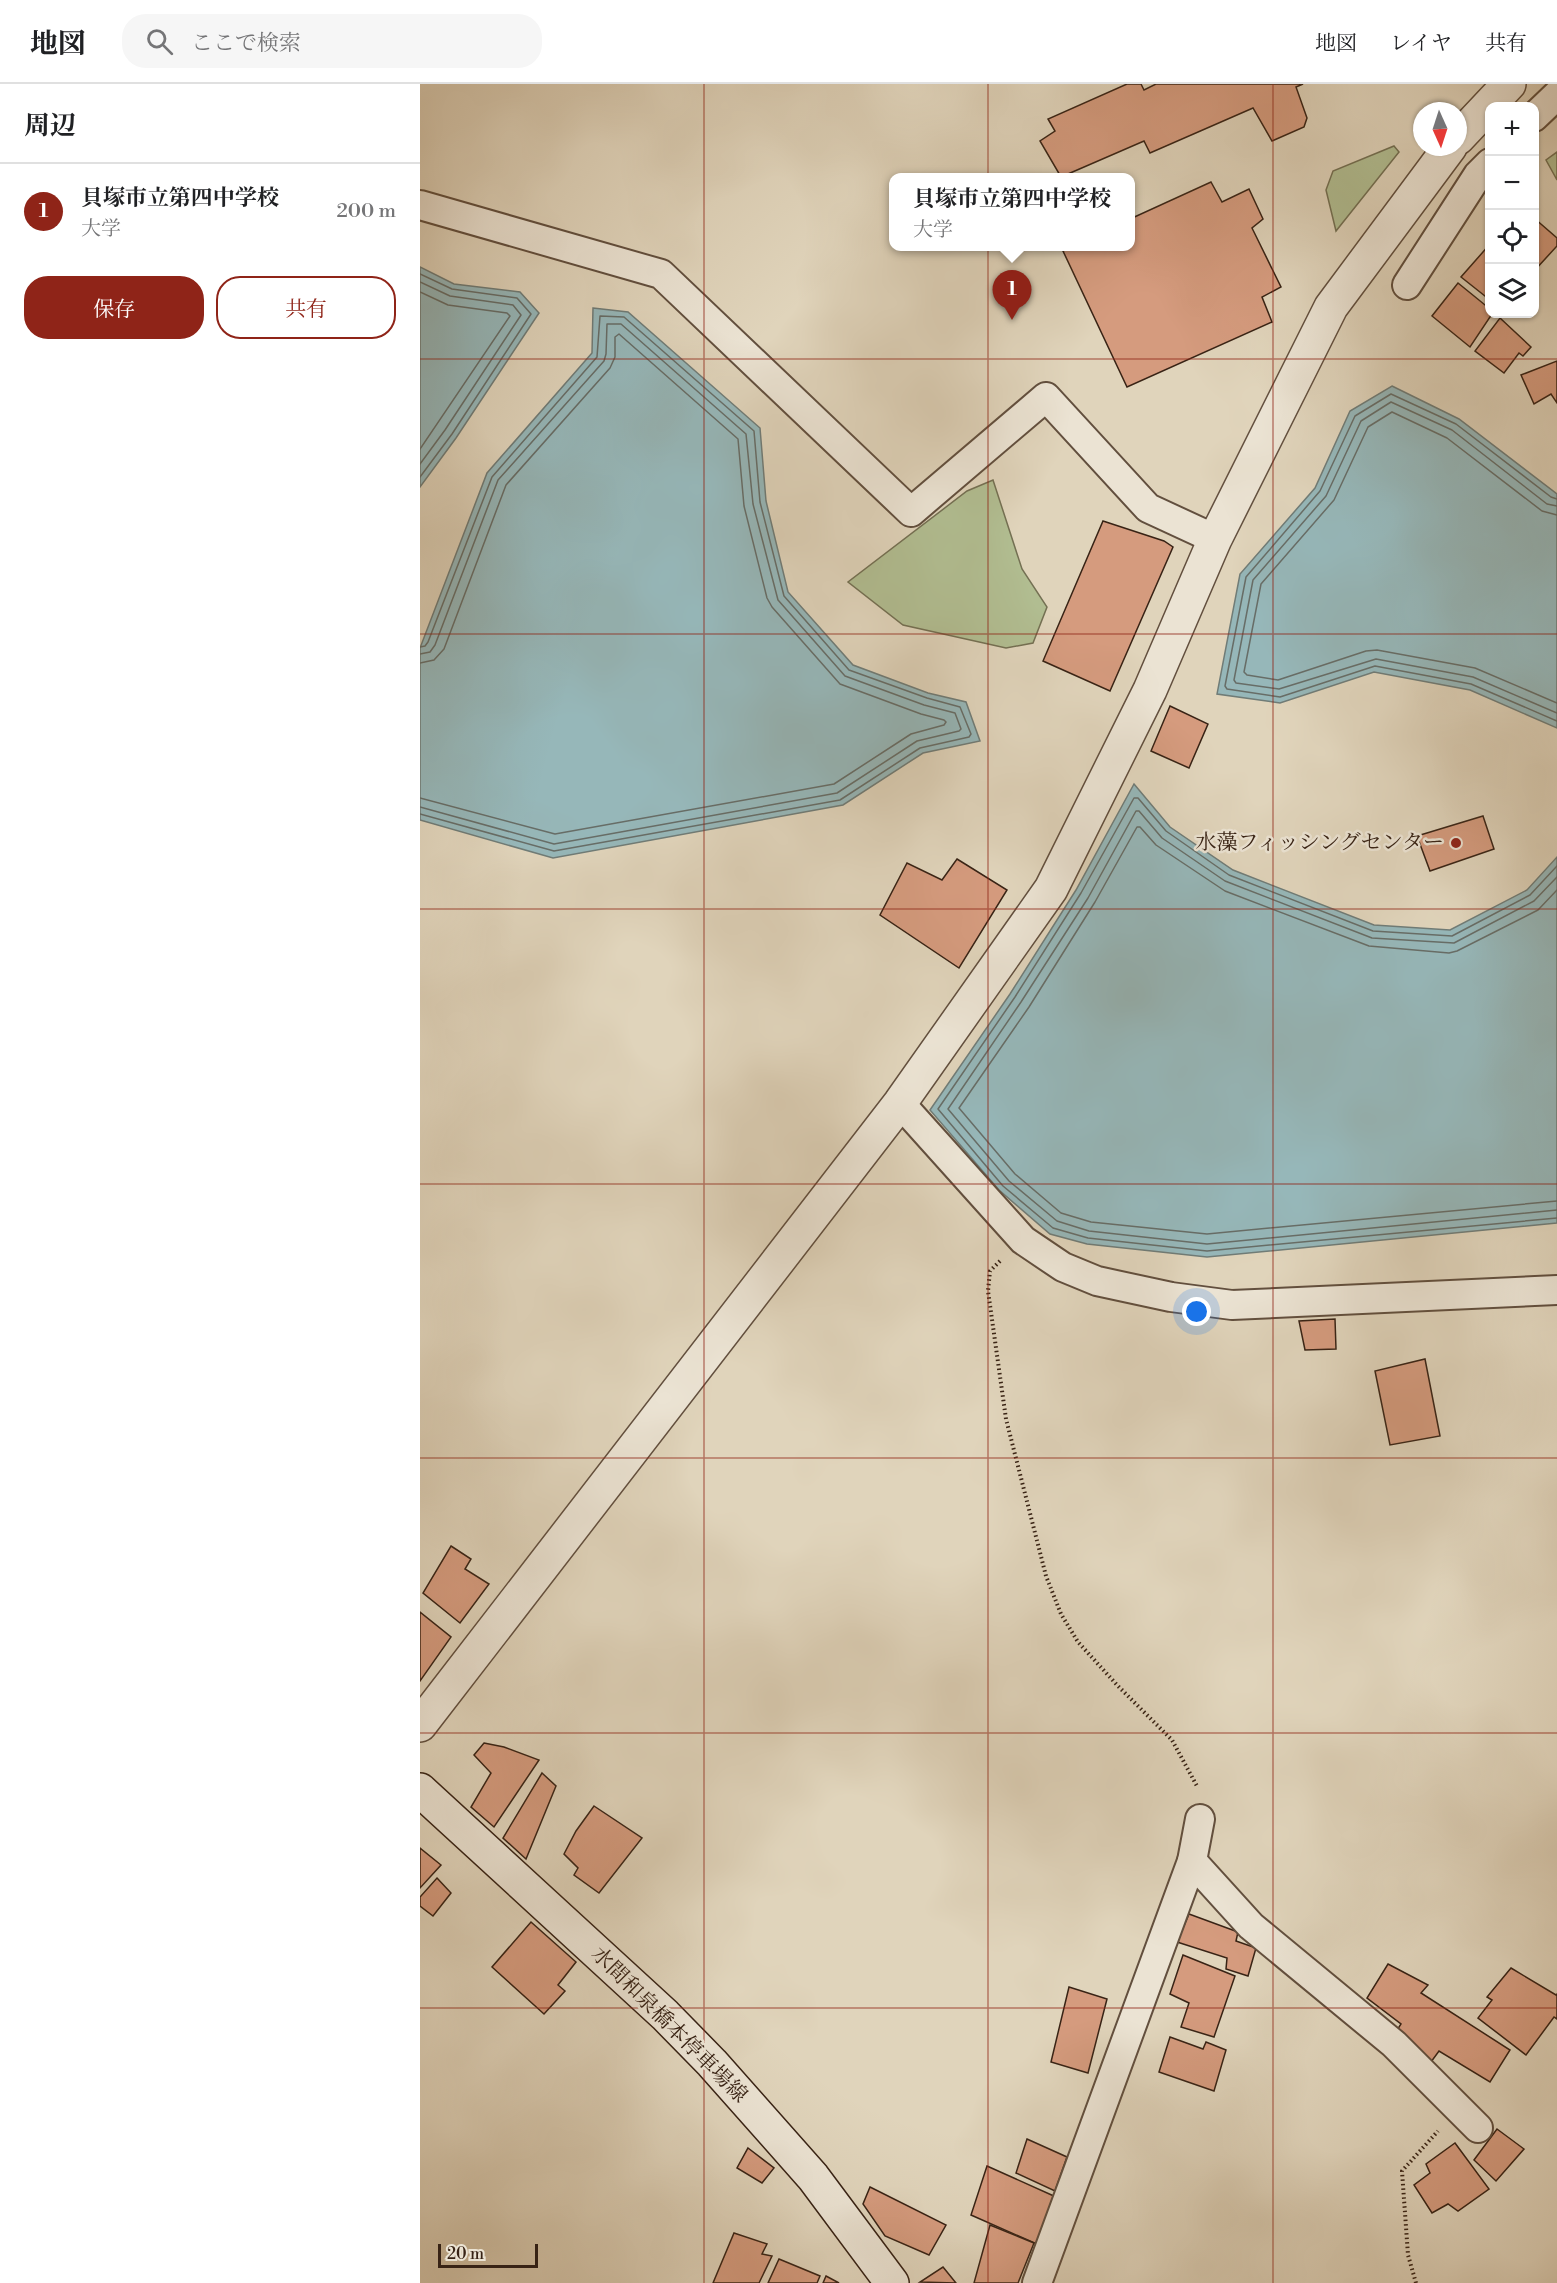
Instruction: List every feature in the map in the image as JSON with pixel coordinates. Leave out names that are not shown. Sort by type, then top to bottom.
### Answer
[{"type":"street","points":[[1467,128],[1509,84]]},
{"type":"street","points":[[1539,112],[1557,95]]},
{"type":"street","points":[[1467,148],[1485,162]]},
{"type":"street","points":[[420,1725],[900,1103],[1051,889],[1150,690],[1215,539],[1331,307],[1444,156]]},
{"type":"street","points":[[1407,285],[1485,167]]},
{"type":"street","points":[[420,205],[661,274],[910,512],[1046,397],[1148,508],[1215,539]]},
{"type":"street","points":[[900,1103],[1023,1240],[1063,1268],[1097,1281],[1171,1297],[1232,1305],[1557,1290]]},
{"type":"street","name":"水間和泉橋本停車場線","points":[[420,1790],[665,2015],[712,2063],[813,2177],[892,2283]]},
{"type":"street","points":[[1037,2283],[1192,1861],[1200,1819]]},
{"type":"street","points":[[1192,1861],[1251,1926],[1394,2044],[1468,2119]]},
{"type":"path","points":[[1023,1240],[990,1271],[988,1291],[1006,1419],[1046,1576],[1061,1614],[1078,1642],[1172,1740],[1198,1787],[1200,1819]]},
{"type":"path","points":[[1416,2283],[1408,2255],[1402,2171],[1468,2119]]},
{"type":"green space","points":[[1394,146],[1399,152],[1336,231],[1326,190],[1333,171]]},
{"type":"green space","points":[[1557,152],[1557,180],[1546,160]]},
{"type":"green space","points":[[993,480],[1022,569],[1047,607],[1033,643],[1006,648],[903,625],[848,582],[967,491]]},
{"type":"water","points":[[420,267],[454,284],[520,292],[539,313],[456,438],[420,487]]},
{"type":"water","points":[[593,308],[628,312],[760,428],[766,501],[788,592],[853,665],[928,693],[966,702],[980,741],[923,753],[843,805],[553,858],[420,820],[420,648],[487,473],[592,353]]},
{"type":"water","points":[[1392,386],[1459,419],[1557,494],[1557,728],[1470,690],[1374,672],[1280,703],[1217,694],[1240,574],[1315,488],[1350,411]]},
{"type":"water","points":[[1134,784],[1170,827],[1233,870],[1374,925],[1450,930],[1527,890],[1557,857],[1557,1223],[1207,1257],[1087,1244],[1050,1234],[999,1190],[930,1110],[1010,994],[1076,890]]},
{"type":"building","points":[[1127,84],[1141,84],[1144,90],[1156,84],[1303,84],[1296,87],[1307,118],[1304,127],[1272,141],[1253,108],[1150,153],[1144,141],[1070,173],[1059,173],[1040,141],[1055,131],[1048,119]]},
{"type":"building","points":[[1211,182],[1222,202],[1249,189],[1263,219],[1252,228],[1281,287],[1262,297],[1272,322],[1127,387],[1063,251],[1135,251],[1135,217]]},
{"type":"building","points":[[1539,222],[1557,238],[1557,246],[1539,266]]},
{"type":"building","points":[[1485,250],[1485,296],[1461,277]]},
{"type":"building","points":[[1458,283],[1485,305],[1485,318],[1489,318],[1470,347],[1432,316]]},
{"type":"building","points":[[1500,318],[1531,347],[1523,356],[1519,353],[1504,373],[1475,351]]},
{"type":"building","points":[[1557,361],[1557,403],[1551,394],[1534,404],[1521,375]]},
{"type":"building","points":[[1103,521],[1164,541],[1173,547],[1110,691],[1043,661]]},
{"type":"building","points":[[1170,706],[1208,724],[1189,768],[1151,751]]},
{"type":"building","name":"水藻フィッシングセンター","points":[[1483,816],[1494,849],[1430,871],[1417,836]]},
{"type":"building","points":[[957,859],[1007,890],[959,968],[880,915],[907,863],[942,880]]},
{"type":"building","points":[[1335,1319],[1336,1349],[1305,1350],[1299,1321]]},
{"type":"building","points":[[1425,1359],[1440,1436],[1390,1445],[1375,1371]]},
{"type":"building","points":[[451,1546],[471,1559],[465,1569],[489,1584],[460,1623],[423,1593]]},
{"type":"building","points":[[420,1612],[451,1637],[420,1681]]},
{"type":"building","points":[[484,1743],[504,1747],[539,1760],[494,1827],[471,1807],[491,1773],[474,1755]]},
{"type":"building","points":[[542,1773],[556,1786],[526,1859],[503,1838]]},
{"type":"building","points":[[594,1806],[642,1838],[599,1893],[574,1875],[578,1868],[564,1854],[576,1831]]},
{"type":"building","points":[[420,1848],[441,1865],[420,1888]]},
{"type":"building","points":[[437,1878],[451,1893],[433,1916],[420,1906],[420,1897]]},
{"type":"building","points":[[1189,1914],[1238,1932],[1236,1941],[1256,1948],[1248,1976],[1226,1969],[1227,1958],[1177,1942]]},
{"type":"building","points":[[531,1922],[576,1962],[558,1985],[565,1991],[544,2014],[492,1967]]},
{"type":"building","points":[[1183,1955],[1235,1976],[1214,2037],[1181,2027],[1189,2003],[1170,1994]]},
{"type":"building","points":[[1388,1964],[1428,1985],[1421,1993],[1510,2050],[1490,2082],[1439,2051],[1431,2062],[1394,2035],[1401,2024],[1367,1998]]},
{"type":"building","points":[[1511,1968],[1557,1994],[1557,2019],[1554,2017],[1526,2055],[1478,2018],[1492,2000],[1487,1997]]},
{"type":"building","points":[[1069,1987],[1107,1999],[1088,2073],[1051,2062]]},
{"type":"building","points":[[1170,2037],[1203,2049],[1206,2042],[1226,2050],[1214,2091],[1159,2072]]},
{"type":"building","points":[[1497,2129],[1524,2149],[1496,2181],[1474,2160]]},
{"type":"building","points":[[1027,2139],[1067,2157],[1055,2191],[1016,2173]]},
{"type":"building","points":[[1455,2143],[1489,2189],[1458,2211],[1448,2204],[1432,2213],[1414,2185],[1430,2173],[1426,2164]]},
{"type":"building","points":[[748,2148],[774,2168],[762,2183],[737,2168]]},
{"type":"building","points":[[987,2166],[1056,2197],[1039,2245],[971,2215]]},
{"type":"building","points":[[870,2187],[946,2225],[929,2255],[885,2236],[863,2204]]},
{"type":"building","points":[[990,2225],[1034,2243],[1018,2283],[974,2283]]},
{"type":"building","points":[[734,2233],[767,2244],[762,2254],[772,2256],[759,2283],[713,2283]]},
{"type":"building","points":[[779,2259],[820,2276],[817,2283],[768,2283]]},
{"type":"building","points":[[943,2267],[956,2283],[920,2282]]},
{"type":"building","points":[[826,2276],[839,2283],[823,2283]]},
{"type":"place","name":"貝塚市立第四中学校","points":[[1012,320]]},
{"type":"place","name":"水藻フィッシングセンター","points":[[1456,843]]}]
